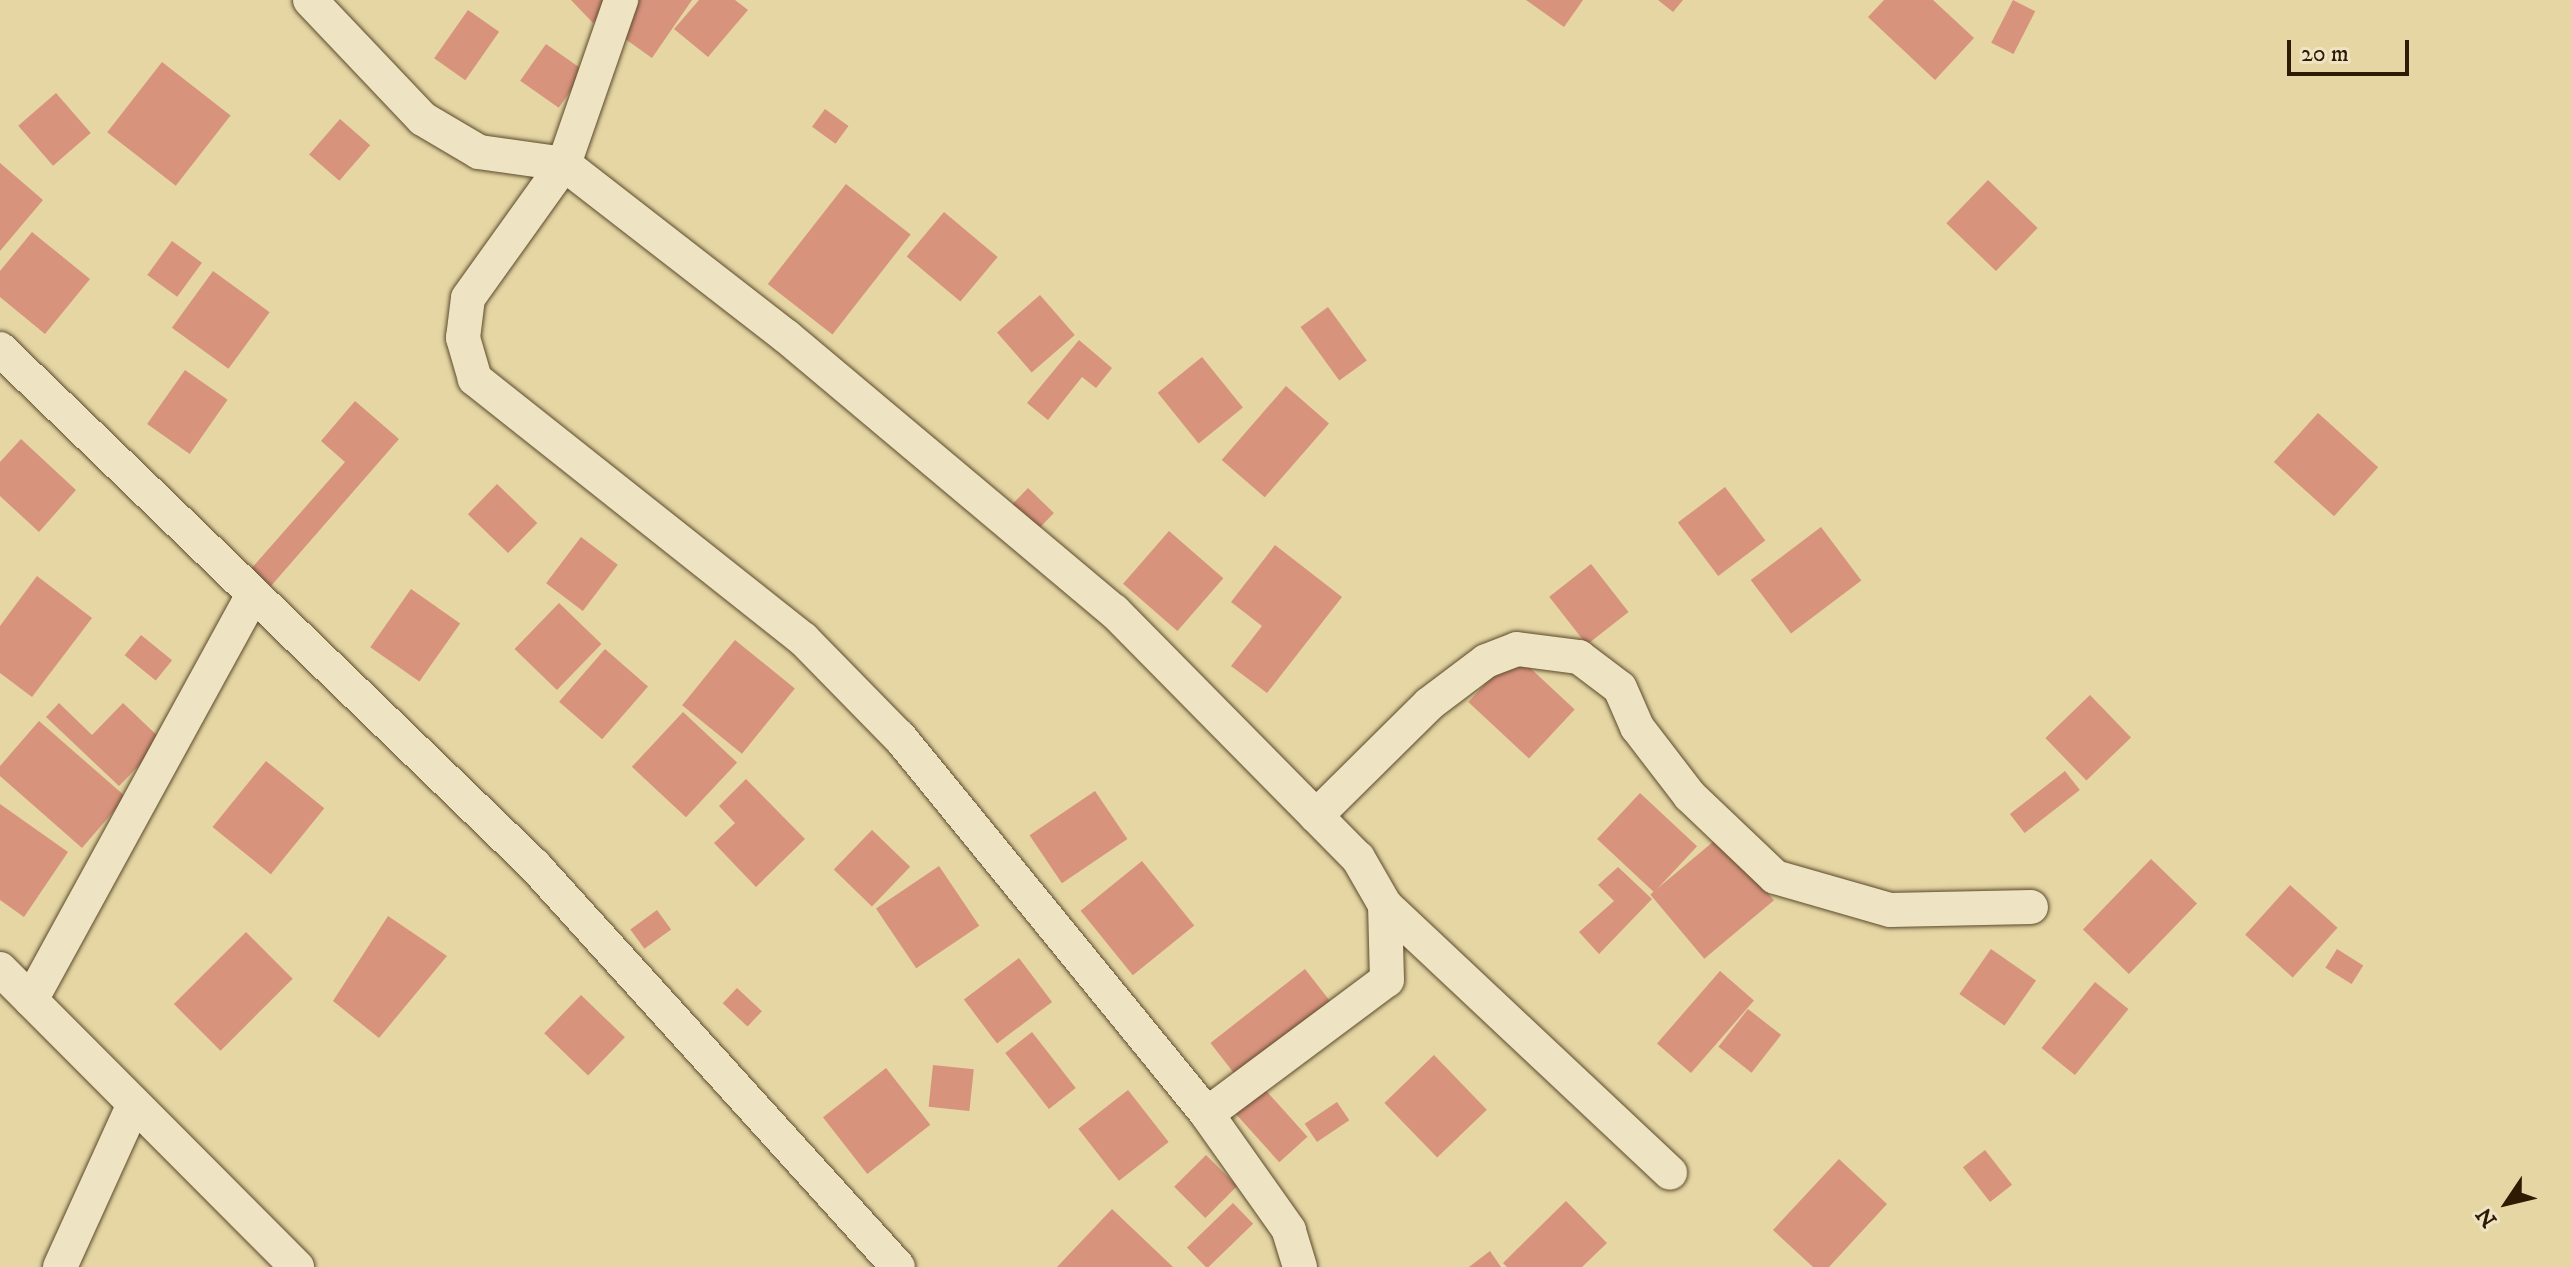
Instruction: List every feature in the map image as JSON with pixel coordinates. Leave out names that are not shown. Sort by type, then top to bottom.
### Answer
[{"type":"street","points":[[310,0],[423,119],[479,152],[564,164],[787,337],[1114,611],[1358,858],[1385,905],[1670,1173]]},
{"type":"street","points":[[621,0],[564,164],[468,298],[463,338],[475,379],[813,650],[899,737],[1207,1114],[1289,1230],[1300,1267]]},
{"type":"street","points":[[0,349],[251,598],[534,865],[898,1267]]},
{"type":"street","points":[[31,1000],[251,598]]},
{"type":"street","points":[[1316,816],[1429,704],[1486,661],[1517,649],[1579,657],[1620,688],[1637,727],[1690,796],[1775,877],[1890,910],[2031,907]]},
{"type":"street","points":[[1207,1114],[1387,980],[1385,905]]},
{"type":"street","points":[[0,969],[297,1267]]},
{"type":"street","points":[[60,1267],[134,1104]]},
{"type":"building","points":[[571,0],[608,0],[612,4],[593,23]]},
{"type":"building","points":[[636,0],[692,0],[652,58],[614,31]]},
{"type":"building","points":[[699,0],[735,0],[748,10],[708,57],[674,29]]},
{"type":"building","points":[[1526,0],[1583,0],[1564,27]]},
{"type":"building","points":[[1658,0],[1683,0],[1673,12]]},
{"type":"building","points":[[1884,0],[1933,0],[1974,38],[1935,80],[1868,17]]},
{"type":"building","points":[[2013,0],[2035,11],[2013,54],[1991,43]]},
{"type":"building","points":[[468,10],[499,32],[465,80],[434,58]]},
{"type":"building","points":[[546,44],[585,71],[559,108],[520,81]]},
{"type":"building","points":[[162,62],[231,116],[176,186],[107,132]]},
{"type":"building","points":[[56,93],[91,133],[53,166],[18,126]]},
{"type":"building","points":[[825,109],[848,126],[836,144],[812,127]]},
{"type":"building","points":[[340,119],[370,145],[339,181],[309,154]]},
{"type":"building","points":[[0,163],[43,200],[0,251]]},
{"type":"building","points":[[1988,180],[2038,228],[1996,271],[1946,223]]},
{"type":"building","points":[[846,184],[911,234],[832,335],[768,284]]},
{"type":"building","points":[[944,212],[998,257],[960,301],[907,256]]},
{"type":"building","points":[[32,232],[90,279],[45,334],[0,297],[0,271]]},
{"type":"building","points":[[172,241],[202,263],[177,297],[147,275]]},
{"type":"building","points":[[213,271],[270,312],[228,369],[172,328]]},
{"type":"building","points":[[1040,295],[1075,335],[1032,372],[997,332]]},
{"type":"building","points":[[1328,307],[1367,360],[1339,380],[1300,327]]},
{"type":"building","points":[[1079,340],[1112,368],[1096,388],[1082,377],[1048,420],[1027,403]]},
{"type":"building","points":[[1202,357],[1243,408],[1199,443],[1158,393]]},
{"type":"building","points":[[185,370],[228,400],[190,454],[147,424]]},
{"type":"building","points":[[1286,386],[1329,423],[1265,497],[1222,460]]},
{"type":"building","points":[[355,401],[399,439],[271,586],[251,569],[345,462],[321,441]]},
{"type":"building","points":[[2318,413],[2378,467],[2334,516],[2274,462]]},
{"type":"building","points":[[21,439],[76,490],[39,532],[0,496],[0,462]]},
{"type":"building","points":[[497,484],[537,523],[508,553],[468,514]]},
{"type":"building","points":[[1725,487],[1765,541],[1718,576],[1678,523]]},
{"type":"building","points":[[1028,488],[1054,513],[1035,532],[1009,507]]},
{"type":"building","points":[[1821,527],[1861,581],[1791,633],[1751,580]]},
{"type":"building","points":[[1169,531],[1223,578],[1177,631],[1123,584]]},
{"type":"building","points":[[581,537],[618,565],[583,611],[546,583]]},
{"type":"building","points":[[1275,545],[1342,597],[1267,693],[1231,666],[1262,626],[1231,602]]},
{"type":"building","points":[[1591,564],[1629,612],[1587,645],[1549,597]]},
{"type":"building","points":[[37,576],[92,618],[32,697],[0,673],[0,626]]},
{"type":"building","points":[[411,589],[460,623],[419,682],[370,647]]},
{"type":"building","points":[[559,603],[601,644],[557,690],[515,649]]},
{"type":"building","points":[[141,635],[172,660],[156,680],[125,655]]},
{"type":"building","points":[[735,640],[795,688],[742,754],[682,705]]},
{"type":"building","points":[[605,649],[648,686],[602,739],[559,702]]},
{"type":"building","points":[[1514,653],[1575,710],[1529,759],[1468,702]]},
{"type":"building","points":[[2090,695],[2131,737],[2086,781],[2045,738]]},
{"type":"building","points":[[59,703],[92,735],[123,703],[163,741],[119,786],[46,717]]},
{"type":"building","points":[[683,712],[737,762],[686,817],[632,767]]},
{"type":"building","points":[[39,721],[126,797],[82,848],[0,776],[0,766]]},
{"type":"building","points":[[266,761],[324,808],[271,874],[213,827]]},
{"type":"building","points":[[2065,771],[2080,790],[2025,833],[2010,814]]},
{"type":"building","points":[[746,779],[805,839],[756,887],[714,843],[735,823],[719,806]]},
{"type":"building","points":[[1095,791],[1127,839],[1062,883],[1030,835]]},
{"type":"building","points":[[1640,793],[1697,846],[1654,892],[1597,839]]},
{"type":"building","points":[[0,804],[68,852],[24,917],[0,900]]},
{"type":"building","points":[[872,830],[910,867],[872,906],[834,870]]},
{"type":"building","points":[[1720,836],[1774,900],[1704,959],[1650,894]]},
{"type":"building","points":[[2151,859],[2197,903],[2129,974],[2083,929]]},
{"type":"building","points":[[1142,861],[1194,926],[1133,975],[1081,911]]},
{"type":"building","points":[[939,866],[979,926],[916,968],[876,908]]},
{"type":"building","points":[[1618,867],[1652,899],[1599,954],[1579,932],[1614,901],[1598,885]]},
{"type":"building","points":[[2290,885],[2338,928],[2293,978],[2245,935]]},
{"type":"building","points":[[657,910],[671,929],[644,949],[630,929]]},
{"type":"building","points":[[388,916],[447,956],[379,1038],[333,1001]]},
{"type":"building","points":[[246,932],[293,979],[221,1051],[174,1004]]},
{"type":"building","points":[[1991,949],[2036,981],[2005,1026],[1959,994]]},
{"type":"building","points":[[2337,949],[2363,965],[2352,984],[2325,968]]},
{"type":"building","points":[[1019,958],[1052,1002],[997,1043],[964,1000]]},
{"type":"building","points":[[1305,969],[1333,1005],[1239,1079],[1210,1043]]},
{"type":"building","points":[[1720,971],[1754,1001],[1691,1073],[1657,1043]]},
{"type":"building","points":[[2095,982],[2128,1009],[2075,1075],[2042,1048]]},
{"type":"building","points":[[737,988],[762,1011],[748,1027],[723,1003]]},
{"type":"building","points":[[581,995],[625,1037],[588,1075],[544,1033]]},
{"type":"building","points":[[1748,1009],[1781,1035],[1752,1073],[1718,1047]]},
{"type":"building","points":[[1032,1032],[1076,1088],[1049,1109],[1005,1053]]},
{"type":"building","points":[[1434,1055],[1487,1110],[1437,1158],[1384,1103]]},
{"type":"building","points":[[933,1065],[974,1069],[969,1111],[929,1107]]},
{"type":"building","points":[[886,1068],[930,1125],[867,1174],[823,1117]]},
{"type":"building","points":[[1260,1084],[1308,1137],[1279,1162],[1232,1109]]},
{"type":"building","points":[[1128,1090],[1169,1142],[1119,1181],[1078,1129]]},
{"type":"building","points":[[1337,1102],[1349,1120],[1317,1142],[1305,1124]]},
{"type":"building","points":[[1985,1150],[2012,1185],[1990,1202],[1963,1167]]},
{"type":"building","points":[[1206,1155],[1237,1186],[1205,1218],[1174,1187]]},
{"type":"building","points":[[1839,1159],[1887,1204],[1829,1267],[1813,1267],[1773,1230]]},
{"type":"building","points":[[1566,1201],[1607,1243],[1582,1267],[1507,1267],[1503,1263]]},
{"type":"building","points":[[1233,1203],[1253,1224],[1208,1267],[1187,1247]]},
{"type":"building","points":[[1112,1209],[1173,1267],[1057,1267]]},
{"type":"building","points":[[1490,1251],[1501,1267],[1469,1267]]}]
